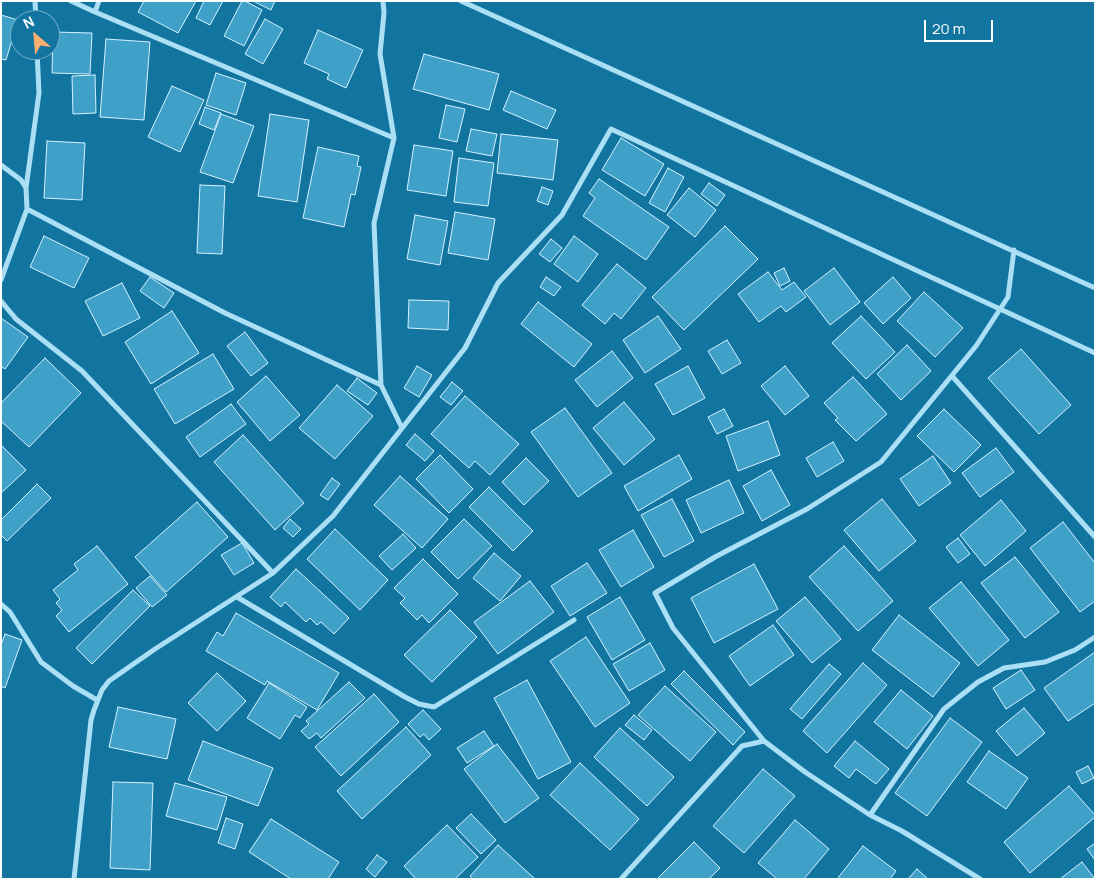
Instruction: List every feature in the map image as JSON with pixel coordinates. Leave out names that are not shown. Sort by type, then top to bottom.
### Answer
[{"type":"street","points":[[71,1],[394,138]]},
{"type":"street","points":[[95,12],[99,1]]},
{"type":"street","points":[[383,1],[384,13],[380,54],[394,138],[374,223],[381,385],[402,428]]},
{"type":"street","points":[[461,1],[1095,288]]},
{"type":"street","points":[[1,280],[27,209],[26,188],[39,93],[37,60]]},
{"type":"street","points":[[74,879],[91,720],[102,690],[109,681],[155,649],[273,573],[333,516],[465,348],[498,283],[562,215],[611,129],[1095,352]]},
{"type":"street","points":[[1,165],[21,180],[26,188]]},
{"type":"street","points":[[27,209],[225,313],[381,385]]},
{"type":"street","points":[[980,879],[902,831],[870,815],[805,772],[764,741],[673,628],[655,593],[715,557],[806,509],[881,462],[976,346],[1008,297],[1014,250]]},
{"type":"street","points":[[1,301],[16,319],[82,371],[273,573]]},
{"type":"street","points":[[952,376],[1095,537]]},
{"type":"street","points":[[237,597],[405,697],[419,704],[434,706],[574,620]]},
{"type":"street","points":[[1,604],[10,612],[41,662],[73,686],[97,700]]},
{"type":"street","points":[[870,815],[944,709],[978,682],[1004,668],[1045,662],[1053,659],[1075,650],[1095,637]]},
{"type":"street","points":[[621,879],[742,746],[764,741]]},
{"type":"building","points":[[144,1],[196,1],[178,33],[138,12]]},
{"type":"building","points":[[204,1],[223,1],[210,25],[196,18]]},
{"type":"building","points":[[242,1],[262,10],[244,46],[224,36]]},
{"type":"building","points":[[253,1],[275,1],[271,10]]},
{"type":"building","points":[[1,15],[10,18],[10,47],[6,60],[1,59]]},
{"type":"building","points":[[265,19],[283,29],[263,64],[245,54]]},
{"type":"building","points":[[318,30],[363,50],[346,88],[327,79],[329,74],[304,63]]},
{"type":"building","points":[[60,32],[92,33],[90,74],[52,73],[52,60],[60,60]]},
{"type":"building","points":[[106,39],[150,42],[144,120],[100,117]]},
{"type":"building","points":[[424,54],[499,74],[489,110],[413,89]]},
{"type":"building","points":[[216,73],[246,83],[236,115],[206,105]]},
{"type":"building","points":[[95,75],[96,113],[73,114],[72,76]]},
{"type":"building","points":[[172,86],[204,100],[180,152],[148,137]]},
{"type":"building","points":[[511,91],[556,110],[547,129],[503,110]]},
{"type":"building","points":[[446,105],[465,109],[457,142],[439,138]]},
{"type":"building","points":[[205,107],[221,113],[214,130],[199,124]]},
{"type":"building","points":[[221,114],[254,126],[233,183],[200,172]]},
{"type":"building","points":[[270,114],[309,120],[297,202],[258,196]]},
{"type":"building","points":[[471,129],[497,134],[492,156],[466,151]]},
{"type":"building","points":[[501,134],[558,140],[553,180],[497,173]]},
{"type":"building","points":[[621,138],[664,164],[645,196],[602,170]]},
{"type":"building","points":[[47,141],[85,143],[82,200],[44,198]]},
{"type":"building","points":[[414,145],[453,151],[446,196],[407,190]]},
{"type":"building","points":[[318,147],[359,156],[357,166],[361,167],[355,195],[351,194],[344,227],[303,218]]},
{"type":"building","points":[[459,158],[494,163],[488,206],[454,202]]},
{"type":"building","points":[[668,168],[684,177],[665,212],[649,203]]},
{"type":"building","points":[[599,179],[669,227],[646,260],[583,216],[595,198],[589,193]]},
{"type":"building","points":[[709,183],[725,195],[717,206],[701,194]]},
{"type":"building","points":[[200,185],[225,186],[222,254],[197,253]]},
{"type":"building","points":[[542,187],[553,191],[548,205],[537,201]]},
{"type":"building","points":[[689,188],[716,210],[695,237],[667,215]]},
{"type":"building","points":[[455,212],[495,219],[488,260],[448,253]]},
{"type":"building","points":[[415,215],[448,221],[440,265],[407,259]]},
{"type":"building","points":[[725,226],[758,259],[684,330],[652,297]]},
{"type":"building","points":[[44,236],[89,258],[74,288],[30,267]]},
{"type":"building","points":[[574,236],[598,254],[578,282],[554,264]]},
{"type":"building","points":[[551,239],[562,248],[550,262],[539,254]]},
{"type":"building","points":[[617,264],[646,288],[621,319],[614,313],[605,324],[582,305]]},
{"type":"building","points":[[784,268],[790,281],[780,286],[774,273]]},
{"type":"building","points":[[834,268],[860,302],[830,325],[804,291]]},
{"type":"building","points":[[768,272],[782,290],[794,282],[806,297],[786,312],[781,306],[759,322],[738,294]]},
{"type":"building","points":[[150,277],[174,293],[164,308],[140,291]]},
{"type":"building","points":[[546,277],[561,287],[554,296],[540,287]]},
{"type":"building","points":[[893,277],[911,298],[883,324],[864,303]]},
{"type":"building","points":[[122,283],[140,318],[103,336],[85,301]]},
{"type":"building","points":[[924,292],[963,328],[935,357],[897,321]]},
{"type":"building","points":[[409,300],[449,301],[448,330],[408,328]]},
{"type":"building","points":[[538,302],[592,344],[574,367],[521,324]]},
{"type":"building","points":[[172,311],[199,353],[151,384],[125,342]]},
{"type":"building","points":[[658,316],[681,349],[645,373],[623,340]]},
{"type":"building","points":[[861,316],[895,352],[866,379],[832,343]]},
{"type":"building","points":[[1,318],[28,337],[5,369],[1,366]]},
{"type":"building","points":[[245,332],[268,363],[251,376],[227,346]]},
{"type":"building","points":[[727,340],[741,363],[722,374],[708,351]]},
{"type":"building","points":[[907,345],[931,371],[901,400],[877,374]]},
{"type":"building","points":[[1021,349],[1071,405],[1039,434],[988,378]]},
{"type":"building","points":[[612,351],[633,378],[597,407],[575,380]]},
{"type":"building","points":[[213,354],[234,389],[175,424],[154,389]]},
{"type":"building","points":[[45,358],[81,393],[29,447],[1,421],[1,403]]},
{"type":"building","points":[[417,366],[432,375],[419,397],[404,388]]},
{"type":"building","points":[[688,366],[705,398],[673,415],[655,384]]},
{"type":"building","points":[[785,366],[809,396],[785,415],[761,386]]},
{"type":"building","points":[[266,376],[300,415],[270,441],[237,402]]},
{"type":"building","points":[[853,377],[887,414],[856,441],[835,420],[838,418],[824,403]]},
{"type":"building","points":[[357,378],[377,393],[368,405],[347,391]]},
{"type":"building","points":[[452,382],[463,391],[451,405],[440,397]]},
{"type":"building","points":[[337,385],[373,416],[335,459],[299,428]]},
{"type":"building","points":[[465,396],[519,444],[490,475],[475,461],[469,468],[431,434]]},
{"type":"building","points":[[624,402],[655,439],[624,465],[593,428]]},
{"type":"building","points":[[231,404],[246,424],[200,457],[186,437]]},
{"type":"building","points":[[565,408],[612,473],[578,497],[531,432]]},
{"type":"building","points":[[724,409],[733,426],[717,434],[708,417]]},
{"type":"building","points":[[944,409],[981,445],[954,472],[917,436]]},
{"type":"building","points":[[768,421],[780,455],[738,471],[726,436]]},
{"type":"building","points":[[415,434],[434,451],[425,461],[406,445]]},
{"type":"building","points":[[243,435],[304,503],[275,530],[214,462]]},
{"type":"building","points":[[833,442],[844,461],[817,477],[806,458]]},
{"type":"building","points":[[1,445],[26,470],[1,493]]},
{"type":"building","points":[[996,448],[1014,472],[980,497],[962,473]]},
{"type":"building","points":[[440,455],[473,489],[449,513],[416,479]]},
{"type":"building","points":[[679,455],[692,479],[638,511],[624,486]]},
{"type":"building","points":[[933,456],[951,483],[919,506],[900,479]]},
{"type":"building","points":[[526,458],[549,481],[524,505],[502,482]]},
{"type":"building","points":[[771,470],[790,505],[762,521],[743,486]]},
{"type":"building","points":[[400,476],[448,519],[422,548],[374,505]]},
{"type":"building","points":[[332,478],[340,484],[328,500],[320,495]]},
{"type":"building","points":[[729,480],[744,513],[701,533],[686,500]]},
{"type":"building","points":[[37,484],[51,498],[7,541],[1,535],[1,520]]},
{"type":"building","points":[[489,487],[533,531],[513,551],[469,507]]},
{"type":"building","points":[[672,499],[694,541],[664,557],[641,515]]},
{"type":"building","points":[[882,499],[916,541],[879,571],[844,530]]},
{"type":"building","points":[[1001,500],[1026,531],[985,566],[960,535]]},
{"type":"building","points":[[197,502],[228,537],[166,592],[135,557]]},
{"type":"building","points":[[290,519],[301,529],[293,537],[283,528]]},
{"type":"building","points":[[464,519],[492,546],[458,579],[431,552]]},
{"type":"building","points":[[1063,522],[1095,563],[1095,601],[1080,612],[1030,548]]},
{"type":"building","points":[[335,529],[388,580],[360,610],[307,559]]},
{"type":"building","points":[[633,530],[654,567],[621,587],[599,550]]},
{"type":"building","points":[[403,534],[416,548],[392,570],[379,556]]},
{"type":"building","points":[[958,538],[970,554],[958,563],[946,547]]},
{"type":"building","points":[[242,543],[254,563],[234,575],[221,555]]},
{"type":"building","points":[[97,546],[128,584],[69,632],[56,616],[62,610],[56,603],[60,599],[53,590],[78,570],[74,564]]},
{"type":"building","points":[[844,546],[893,601],[858,631],[809,577]]},
{"type":"building","points":[[494,553],[521,576],[500,601],[473,578]]},
{"type":"building","points":[[1015,557],[1059,612],[1025,638],[981,583]]},
{"type":"building","points":[[423,559],[458,594],[429,623],[422,615],[417,620],[400,603],[405,598],[394,588]]},
{"type":"building","points":[[587,563],[607,593],[570,616],[551,586]]},
{"type":"building","points":[[754,564],[778,609],[714,643],[691,598]]},
{"type":"building","points":[[296,569],[349,618],[334,634],[321,622],[317,625],[310,618],[306,622],[285,602],[281,607],[270,597]]},
{"type":"building","points":[[150,576],[167,595],[152,607],[136,588]]},
{"type":"building","points":[[530,581],[554,612],[498,654],[474,622]]},
{"type":"building","points":[[961,582],[1009,640],[978,666],[929,608]]},
{"type":"building","points":[[133,590],[150,606],[92,664],[76,648]]},
{"type":"building","points":[[620,597],[645,640],[612,660],[587,617]]},
{"type":"building","points":[[805,597],[841,639],[812,663],[776,621]]},
{"type":"building","points":[[450,610],[477,637],[432,682],[404,655]]},
{"type":"building","points":[[236,613],[339,673],[317,710],[267,681],[265,685],[206,651],[217,632],[223,636]]},
{"type":"building","points":[[899,615],[960,663],[933,697],[872,650]]},
{"type":"building","points":[[773,625],[794,655],[750,686],[729,656]]},
{"type":"building","points":[[5,634],[22,640],[5,688],[1,686],[1,645]]},
{"type":"building","points":[[586,637],[630,703],[595,727],[550,661]]},
{"type":"building","points":[[650,643],[665,670],[629,691],[613,664]]},
{"type":"building","points":[[1095,652],[1095,703],[1068,721],[1044,688]]},
{"type":"building","points":[[863,663],[887,685],[827,753],[803,731]]},
{"type":"building","points":[[829,664],[841,674],[802,719],[790,709]]},
{"type":"building","points":[[1021,670],[1035,690],[1006,709],[993,688]]},
{"type":"building","points":[[684,671],[745,732],[733,745],[671,684]]},
{"type":"building","points":[[217,673],[246,701],[217,731],[188,703]]},
{"type":"building","points":[[527,680],[571,762],[538,779],[494,698]]},
{"type":"building","points":[[349,682],[365,698],[321,738],[317,733],[309,739],[301,731],[309,724],[306,721]]},
{"type":"building","points":[[269,683],[307,707],[300,718],[295,715],[280,739],[247,718]]},
{"type":"building","points":[[665,686],[716,732],[690,761],[638,715]]},
{"type":"building","points":[[901,690],[933,716],[907,749],[874,722]]},
{"type":"building","points":[[374,694],[399,722],[341,776],[315,747]]},
{"type":"building","points":[[118,707],[176,719],[167,759],[109,747]]},
{"type":"building","points":[[1024,708],[1045,733],[1017,756],[996,731]]},
{"type":"building","points":[[423,710],[441,729],[429,740],[424,734],[420,737],[408,724]]},
{"type":"building","points":[[634,715],[652,730],[644,740],[625,725]]},
{"type":"building","points":[[950,718],[982,742],[927,816],[895,793]]},
{"type":"building","points":[[406,727],[431,755],[362,819],[337,791]]},
{"type":"building","points":[[620,728],[674,777],[647,806],[594,757]]},
{"type":"building","points":[[484,731],[494,746],[467,763],[457,748]]},
{"type":"building","points":[[203,741],[273,768],[258,806],[188,780]]},
{"type":"building","points":[[855,741],[889,769],[876,784],[856,769],[849,778],[834,766]]},
{"type":"building","points":[[497,744],[539,798],[505,823],[464,769]]},
{"type":"building","points":[[989,751],[1028,778],[1006,809],[967,782]]},
{"type":"building","points":[[580,763],[639,819],[610,850],[550,795]]},
{"type":"building","points":[[1088,766],[1094,778],[1082,784],[1076,772]]},
{"type":"building","points":[[763,769],[795,796],[744,853],[713,826]]},
{"type":"building","points":[[113,782],[153,783],[150,870],[110,868]]},
{"type":"building","points":[[175,783],[227,797],[217,830],[166,816]]},
{"type":"building","points":[[1069,786],[1095,817],[1030,873],[1004,842]]},
{"type":"building","points":[[471,814],[496,840],[481,854],[456,828]]},
{"type":"building","points":[[226,818],[243,824],[235,849],[218,843]]},
{"type":"building","points":[[271,819],[339,862],[328,879],[291,879],[249,852]]},
{"type":"building","points":[[795,820],[829,849],[804,879],[777,879],[758,863]]},
{"type":"building","points":[[447,825],[478,857],[455,879],[416,879],[404,866]]},
{"type":"building","points":[[694,842],[720,868],[709,879],[657,879]]},
{"type":"building","points":[[1095,843],[1095,860],[1087,849]]},
{"type":"building","points":[[498,845],[535,879],[473,879],[470,876]]},
{"type":"building","points":[[863,846],[896,871],[890,879],[837,879]]},
{"type":"building","points":[[377,855],[387,862],[375,877],[366,869]]},
{"type":"building","points":[[1082,862],[1095,879],[1060,879]]},
{"type":"building","points":[[917,869],[928,879],[908,879]]}]
